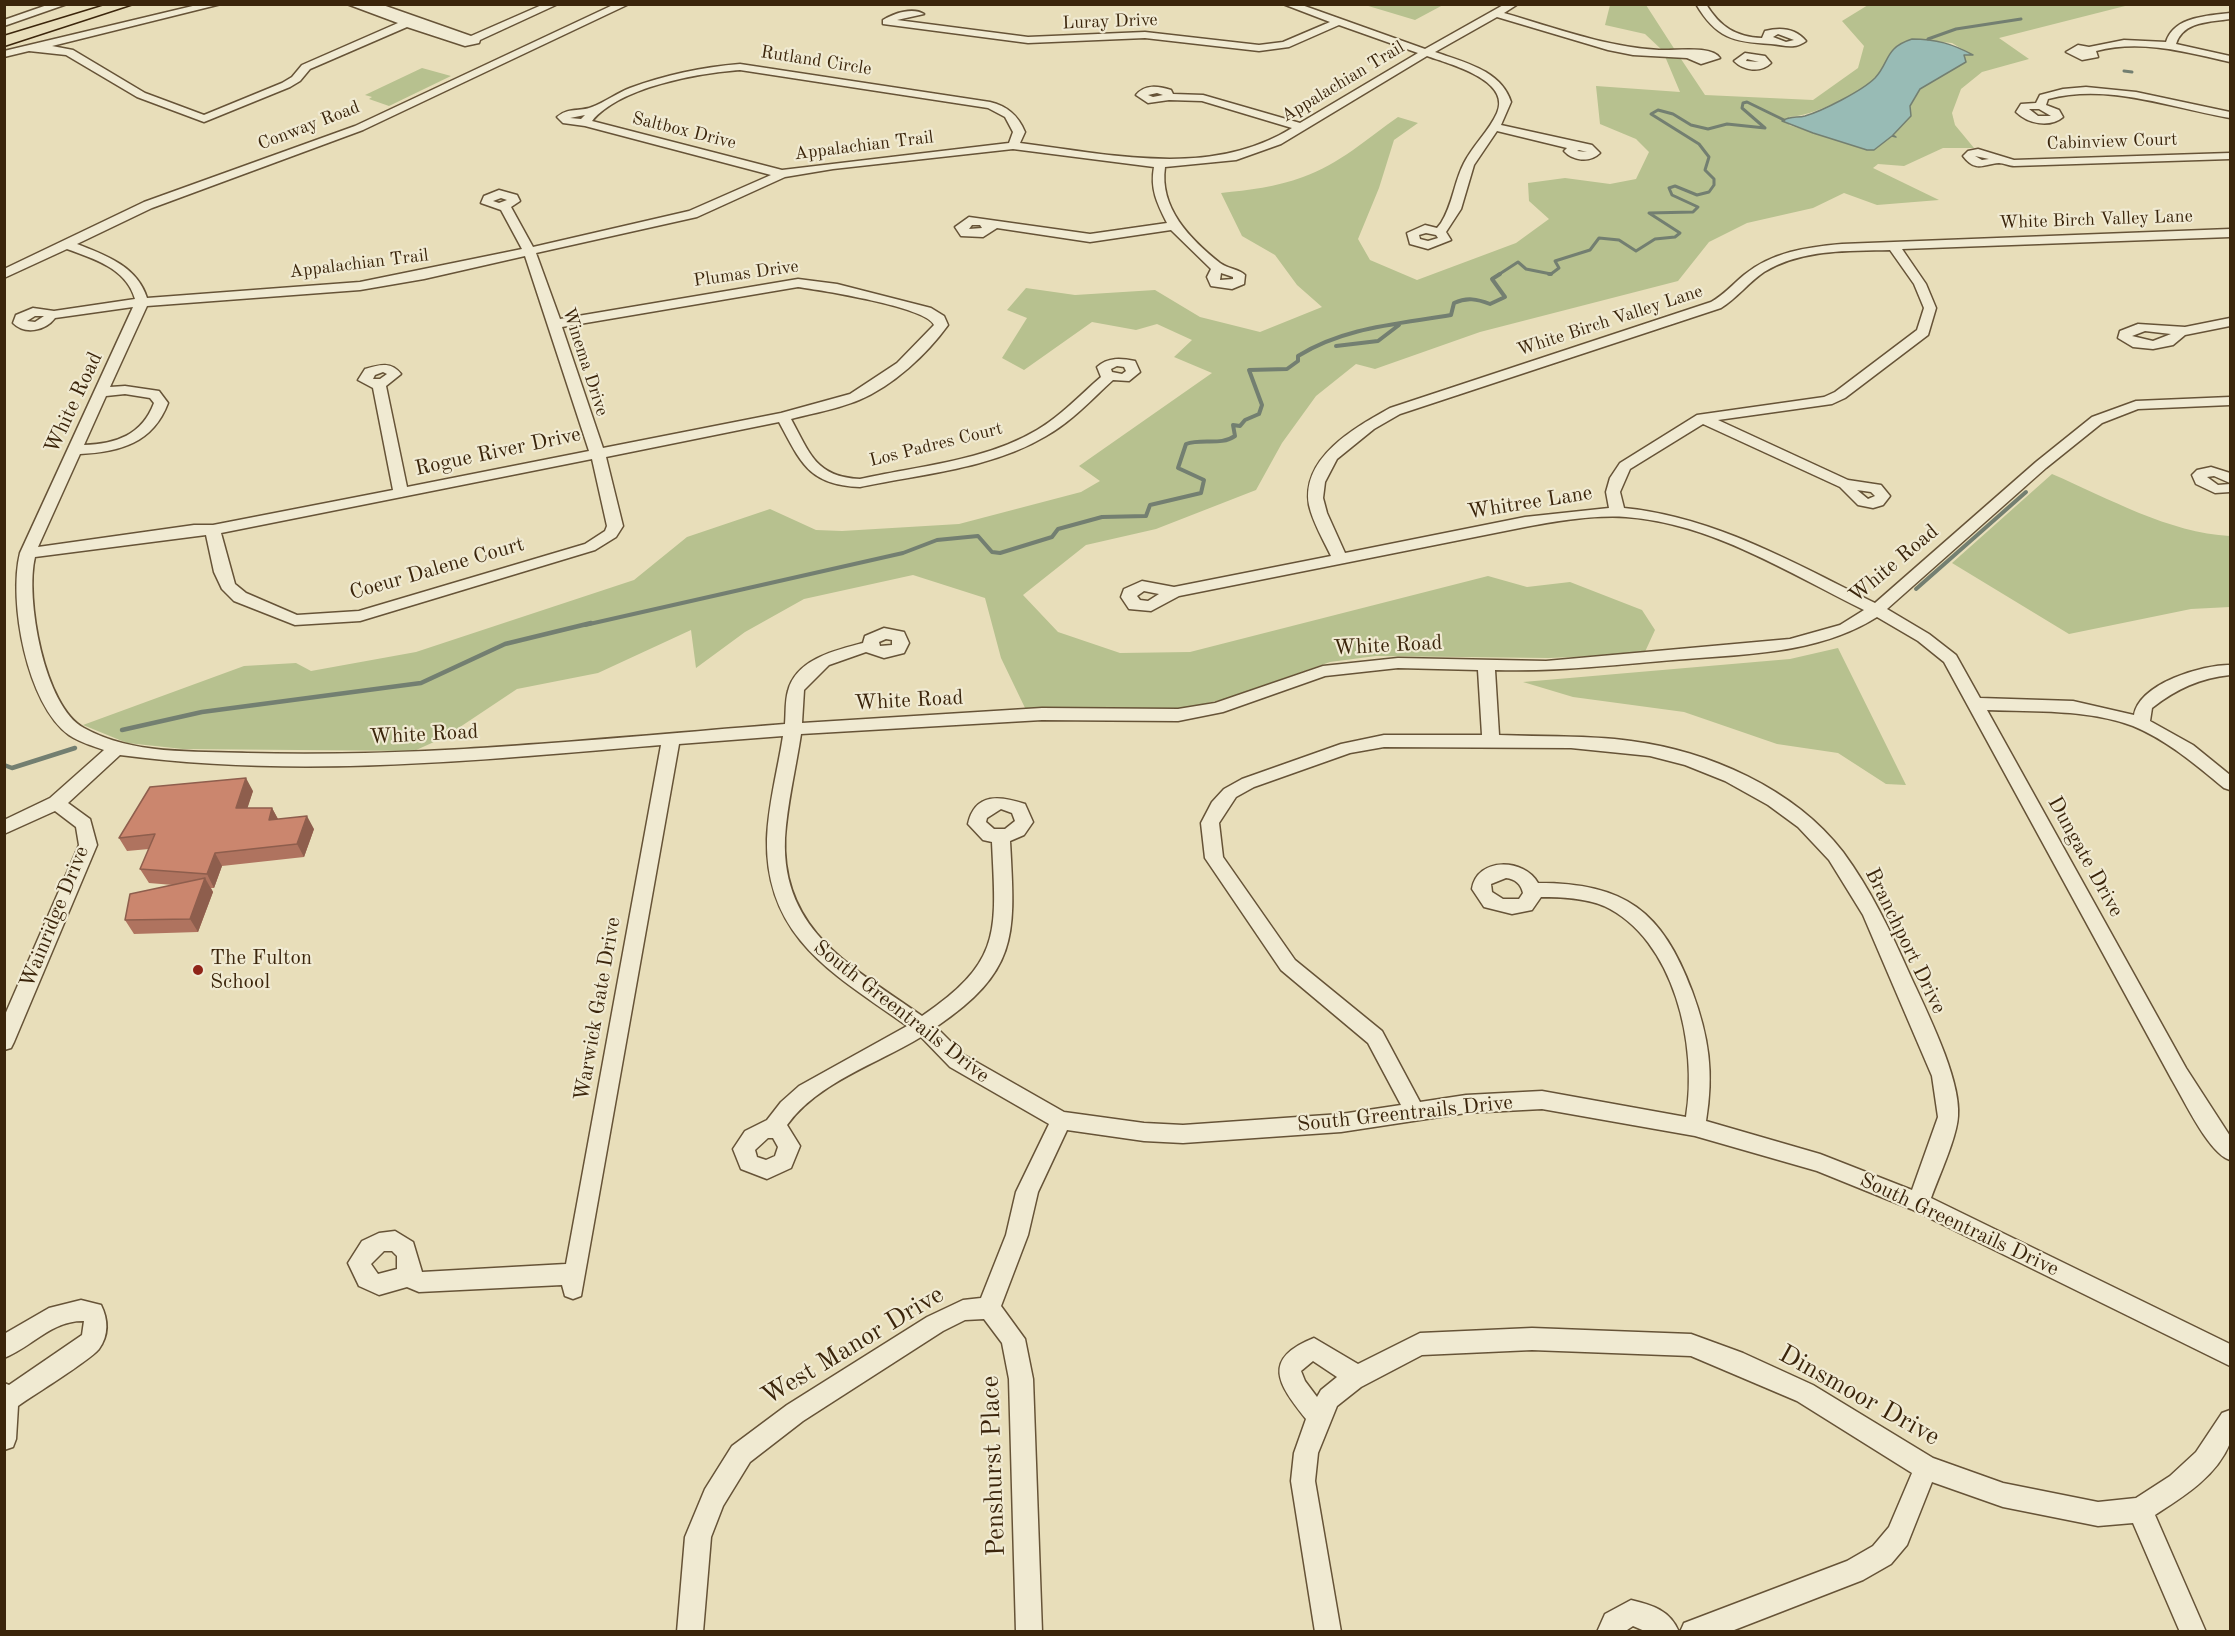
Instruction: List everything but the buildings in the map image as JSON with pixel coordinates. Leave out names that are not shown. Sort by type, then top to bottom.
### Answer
[{"type":"highway","points":[[4,33],[100,4]]},
{"type":"highway","points":[[4,41],[126,4]]},
{"type":"street","points":[[4,23],[62,4]]},
{"type":"street","points":[[4,54],[216,4]]},
{"type":"street","points":[[352,4],[468,43],[553,4]]},
{"type":"street","points":[[369,4],[410,22]]},
{"type":"street","name":"Conway Road","points":[[4,274],[177,193],[358,128],[624,4]]},
{"type":"street","points":[[1288,4],[1336,23],[1467,67],[1493,81],[1505,97],[1506,108],[1495,127],[1469,161],[1461,181],[1455,211],[1440,232]]},
{"type":"street","name":"Appalachian Trail","points":[[51,315],[142,302],[370,284],[424,275],[693,214],[782,174],[832,166],[1013,146],[1160,165],[1209,161],[1250,153],[1270,146],[1363,88],[1514,4]]},
{"type":"street","points":[[1701,4],[1719,28],[1765,42],[1753,56]]},
{"type":"street","points":[[916,26],[921,9]]},
{"type":"street","name":"Luray Drive","points":[[921,9],[896,16],[887,22],[1028,40],[1145,35],[1259,48],[1285,45],[1336,23]]},
{"type":"street","points":[[1497,14],[1608,47],[1632,52],[1692,55]]},
{"type":"street","points":[[2170,46],[2172,35],[2180,27],[2230,16]]},
{"type":"street","points":[[27,48],[62,50],[102,70],[141,95],[204,119],[286,85],[296,79],[306,67],[410,22]]},
{"type":"street","points":[[102,70],[101,66],[81,49],[83,44],[104,31]]},
{"type":"street","points":[[2090,50],[2121,43],[2170,46],[2230,58]]},
{"type":"street","name":"Rutland Circle","points":[[589,117],[644,88],[692,73],[727,67],[756,68],[990,105],[1009,114],[1015,120],[1019,132],[1013,146]]},
{"type":"street","points":[[2040,106],[2044,97],[2055,92],[2096,90],[2230,115]]},
{"type":"street","points":[[1169,97],[1203,98],[1302,127]]},
{"type":"street","name":"Saltbox Drive","points":[[589,117],[782,174]]},
{"type":"street","points":[[1495,127],[1573,146]]},
{"type":"street","name":"Cabinview Court","points":[[1995,160],[2014,163],[2230,156]]},
{"type":"street","points":[[1160,165],[1157,182],[1159,194],[1174,226],[1218,268]]},
{"type":"street","name":"Winema Drive","points":[[505,206],[529,250],[555,324],[595,453],[604,474],[615,526],[611,534]]},
{"type":"street","points":[[989,225],[997,224],[1090,238],[1174,226]]},
{"type":"street","name":"White Birch Valley Lane","points":[[1340,559],[1318,508],[1316,496],[1319,483],[1332,457],[1343,444],[1395,411],[1716,305],[1727,300],[1753,274],[1787,256],[1819,249],[2230,233]]},
{"type":"street","points":[[66,244],[105,260],[129,275],[140,291],[142,302]]},
{"type":"street","points":[[1618,513],[1613,492],[1617,478],[1625,466],[1702,418],[1827,401],[1853,387],[1923,332],[1930,308],[1920,284],[1894,246]]},
{"type":"street","name":"Plumas Drive","points":[[555,324],[798,283],[837,288],[926,310],[939,319]]},
{"type":"street","name":"White Road","points":[[142,302],[28,553],[24,569],[28,625],[40,679],[47,698],[75,730],[116,749],[178,758],[370,760],[427,758],[793,729],[1042,714],[1178,715],[1217,708],[1323,670],[1398,663],[1546,666],[1616,662],[1790,644],[1846,629],[1876,610],[2041,465],[2097,420],[2123,408],[2136,405],[2230,401]]},
{"type":"street","name":"Rogue River Drive","points":[[28,553],[194,530],[213,530],[783,417],[857,397],[872,388],[932,338],[941,325],[939,319]]},
{"type":"street","points":[[2178,331],[2230,322]]},
{"type":"street","name":"Los Padres Court","points":[[783,417],[816,473],[838,484],[860,483],[998,452],[1023,442],[1042,433],[1109,377]]},
{"type":"street","points":[[379,384],[401,493]]},
{"type":"street","points":[[76,450],[104,449],[124,445],[141,434],[158,415],[161,403],[154,394],[125,390],[102,392]]},
{"type":"street","points":[[1702,418],[1845,484]]},
{"type":"street","name":"Whitree Lane","points":[[1174,592],[1525,522],[1572,514],[1618,513],[1660,517],[1703,528],[1876,610]]},
{"type":"street","name":"Coeur Dalene Court","points":[[213,530],[222,572],[228,586],[240,597],[295,620],[360,616],[590,547],[611,534]]},
{"type":"street","name":"Dungate Drive","points":[[1876,610],[1929,638],[1950,659],[2179,1074],[2214,1131],[2230,1151]]},
{"type":"street","name":"South Greentrails Drive","points":[[870,646],[823,661],[803,680],[793,699],[793,729],[776,839],[781,882],[790,912],[811,943],[923,1027],[957,1061],[992,1083],[1061,1120],[1144,1132],[1183,1134],[1341,1123],[1414,1110],[1466,1104],[1542,1100],[1695,1127],[1820,1163],[1919,1202],[2230,1355]]},
{"type":"street","points":[[1486,665],[1491,741]]},
{"type":"street","points":[[2141,723],[2144,706],[2157,694],[2197,674],[2230,670]]},
{"type":"street","points":[[1976,704],[2073,706],[2141,723],[2204,760],[2230,784]]},
{"type":"street","name":"Warwick Gate Drive","points":[[408,1275],[419,1282],[574,1281],[671,738]]},
{"type":"street","name":"Branchport Drive","points":[[1414,1110],[1375,1037],[1288,965],[1214,858],[1210,823],[1218,807],[1230,793],[1248,783],[1347,748],[1384,741],[1491,741],[1649,750],[1715,769],[1751,786],[1782,805],[1814,830],[1835,854],[1856,885],[1942,1076],[1947,1096],[1948,1117],[1919,1202]]},
{"type":"street","points":[[4,828],[56,803],[116,749]]},
{"type":"street","name":"Wainridge Drive","points":[[4,1042],[88,845],[84,824],[56,803]]},
{"type":"street","points":[[774,1128],[780,1117],[800,1096],[923,1027],[971,987],[990,965],[999,945],[1003,918],[1001,837]]},
{"type":"street","points":[[1532,890],[1578,891],[1607,899],[1636,917],[1654,934],[1668,957],[1693,1028],[1701,1067],[1695,1127]]},
{"type":"street","points":[[989,1308],[1017,1235],[1027,1192],[1061,1120]]},
{"type":"street","name":"West Manor Drive","points":[[690,1632],[698,1537],[714,1498],[741,1454],[795,1413],[935,1324],[963,1310],[989,1308]]},
{"type":"street","name":"Penshurst Place","points":[[989,1308],[1013,1339],[1021,1379],[1029,1632]]},
{"type":"street","points":[[4,1347],[59,1313],[86,1310],[93,1312],[96,1318],[96,1329],[90,1342],[6,1397],[4,1439]]},
{"type":"street","name":"Dinsmoor Drive","points":[[1324,1408],[1357,1377],[1420,1344],[1532,1338],[1691,1345],[1735,1361],[1805,1393],[1926,1468],[2003,1495],[2098,1514],[2140,1509],[2179,1485],[2205,1460],[2230,1421]]},
{"type":"street","points":[[1328,1632],[1303,1480],[1306,1453],[1324,1408],[1289,1376],[1289,1366],[1294,1358],[1314,1349],[1357,1377]]},
{"type":"street","points":[[1693,1632],[1854,1571],[1882,1555],[1898,1536],[1926,1468]]},
{"type":"street","points":[[2140,1509],[2193,1632]]},
{"type":"street","points":[[1610,1632],[1614,1623],[1631,1613],[1652,1618],[1666,1632]]},
{"type":"green space","points":[[1365,5],[1443,5],[1415,20]]},
{"type":"green space","points":[[1610,5],[1646,5],[1675,50],[1662,50],[1645,34],[1605,25]]},
{"type":"green space","points":[[1868,5],[2129,5],[1999,38],[2029,59],[1982,72],[1961,89],[1952,113],[1955,125],[1974,148],[1943,148],[1904,166],[1878,164],[1873,168],[1939,200],[1877,205],[1844,193],[1813,208],[1747,223],[1709,242],[1678,281],[1480,332],[1375,369],[1356,364],[1316,396],[1282,443],[1256,490],[1156,529],[1086,545],[1023,595],[1058,632],[1120,653],[1190,652],[1488,576],[1527,587],[1570,582],[1642,610],[1655,630],[1644,654],[1549,658],[1376,656],[1330,662],[1224,699],[1187,708],[1154,712],[1073,708],[1026,710],[1001,658],[985,598],[913,575],[804,599],[745,632],[696,668],[691,630],[598,673],[517,689],[445,737],[414,751],[183,749],[127,743],[83,725],[244,666],[296,663],[311,671],[416,652],[634,580],[687,537],[770,509],[816,530],[842,531],[959,524],[1081,492],[1100,481],[1079,466],[1212,373],[1174,357],[1192,340],[1157,324],[1136,330],[1092,322],[1024,370],[1002,358],[1027,318],[1007,310],[1026,288],[1075,295],[1155,290],[1200,317],[1260,332],[1322,307],[1297,285],[1275,255],[1242,236],[1221,193],[1273,186],[1303,177],[1341,158],[1398,117],[1418,123],[1394,140],[1379,188],[1358,239],[1370,260],[1417,280],[1516,243],[1549,219],[1529,201],[1528,183],[1565,178],[1610,184],[1636,179],[1649,152],[1636,139],[1600,124],[1596,86],[1680,92],[1664,54],[1679,56],[1705,95],[1813,100],[1858,68],[1864,46],[1842,21]],"holes":[[[1912,39],[1952,43],[1972,55],[1963,55],[1966,62],[1920,89],[1910,106],[1911,116],[1877,148],[1867,150],[1789,125],[1789,117],[1822,109],[1846,98],[1866,85],[1879,73],[1892,52],[1903,43]]]},
{"type":"green space","points":[[422,68],[451,76],[389,106],[369,99],[372,97],[365,95]]},
{"type":"green space","points":[[2052,474],[2139,513],[2184,528],[2230,536],[2230,607],[2191,609],[2069,634],[1952,563]]},
{"type":"green space","points":[[1838,648],[1906,785],[1886,784],[1838,753],[1777,744],[1684,712],[1573,697],[1523,682],[1790,659]]},
{"type":"water","points":[[1912,39],[1944,43],[1973,55],[1964,55],[1966,62],[1920,89],[1910,106],[1911,116],[1893,135],[1896,137],[1892,136],[1874,150],[1867,150],[1782,121],[1805,116],[1861,89],[1880,72],[1892,51]]},
{"type":"waterway","points":[[1928,39],[1956,29],[2021,19]]},
{"type":"waterway","points":[[2124,71],[2132,72]]},
{"type":"waterway","points":[[1551,274],[1559,268],[1555,261],[1590,250],[1599,238],[1619,240],[1636,251],[1655,239],[1675,237],[1680,233],[1649,213],[1693,212],[1698,207],[1672,195],[1669,188],[1675,186],[1697,195],[1709,192],[1714,185],[1714,179],[1705,170],[1709,157],[1699,144],[1651,114],[1658,110],[1673,114],[1691,125],[1708,129],[1727,124],[1765,128],[1742,108],[1743,103],[1747,102],[1784,120]]},
{"type":"waterway","points":[[1498,275],[1518,262],[1526,269],[1551,274]]},
{"type":"waterway","points":[[585,625],[903,553],[937,540],[978,536],[992,552],[1000,553],[1052,537],[1058,529],[1102,517],[1146,516],[1150,505],[1201,493],[1204,480],[1178,468],[1186,444],[1230,439],[1235,436],[1233,425],[1240,426],[1245,420],[1259,414],[1262,405],[1249,370],[1287,369],[1298,361],[1298,356],[1316,346],[1372,328],[1451,315],[1454,303],[1459,301],[1472,299],[1490,304],[1505,297],[1492,279],[1500,274]]},
{"type":"waterway","points":[[1336,346],[1378,341],[1399,325]]},
{"type":"waterway","points":[[1916,589],[2026,492]]},
{"type":"waterway","points":[[122,730],[202,712],[421,683],[505,644],[591,623]]},
{"type":"waterway","points":[[4,765],[12,768],[75,748]]},
{"type":"place","name":"The Fulton School","points":[[198,970]]}]
